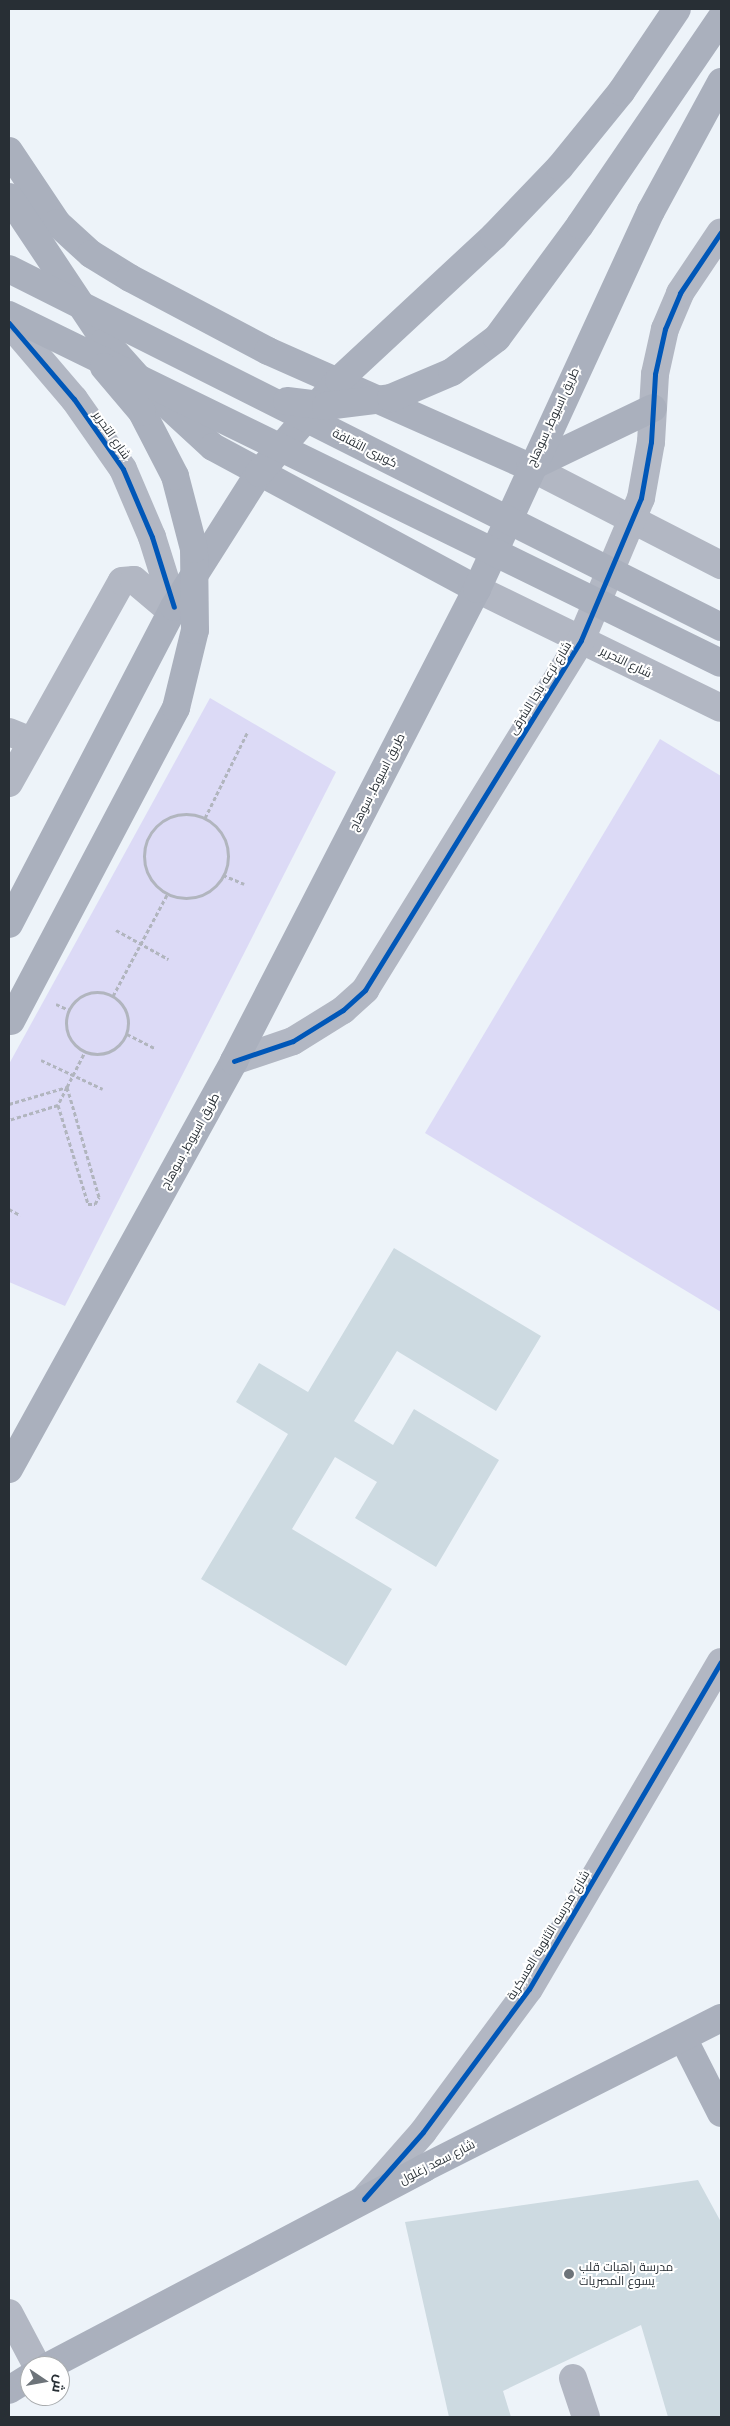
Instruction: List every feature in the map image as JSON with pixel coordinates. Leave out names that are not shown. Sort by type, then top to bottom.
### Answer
[{"type":"main road","points":[[9,924],[173,610],[259,473],[339,380],[494,236],[560,167],[621,92],[677,9]]},
{"type":"main road","points":[[260,395],[317,405],[359,404],[422,387],[475,356],[515,316],[721,18]]},
{"type":"main road","name":"طريق اسيوط, سوهاج","points":[[9,1469],[234,1061],[476,589],[530,467],[651,211],[721,82]]},
{"type":"main road","points":[[9,151],[57,223],[91,254],[198,316],[530,467],[653,408]]},
{"type":"main road","points":[[9,197],[79,306],[139,379],[213,447],[476,589]]},
{"type":"main road","name":"كوبرى الثقافة","points":[[9,269],[721,627]]},
{"type":"main road","points":[[9,315],[721,663]]},
{"type":"main road","points":[[10,1023],[176,708],[195,630],[194,549],[175,476],[142,412],[95,357]]},
{"type":"main road","name":"شارع سعد زغلول","points":[[68,2356],[364,2199],[721,2018]]},
{"type":"main road","points":[[683,2038],[721,2113]]},
{"type":"main road","points":[[9,2390],[20,2383]]},
{"type":"street","name":"شارع ترعه باجا الشرقى","points":[[234,1061],[293,1041],[335,1015],[366,990],[581,640],[634,519],[646,476],[655,374],[665,329],[700,260],[721,232]]},
{"type":"street","name":"شارع التحرير","points":[[9,323],[74,399],[122,469],[152,537],[173,610]]},
{"type":"street","points":[[530,467],[721,565]]},
{"type":"street","points":[[9,783],[20,736],[122,581],[134,580],[173,610]]},
{"type":"street","name":"شارع التحرير","points":[[476,589],[721,708]]},
{"type":"street","name":"شارع مدرسه الثانوية العسكرية","points":[[364,2199],[423,2132],[529,1989],[721,1662]]},
{"type":"street","points":[[9,2313],[32,2356]]},
{"type":"street","points":[[573,2378],[586,2417]]},
{"type":"path","points":[[205,818],[248,731]]},
{"type":"path","points":[[187,813],[205,818],[224,838],[228,862],[223,875],[202,895],[185,898],[168,893],[147,871],[148,838],[171,816],[187,813]]},
{"type":"path","points":[[223,875],[244,884]]},
{"type":"path","points":[[113,996],[168,893]]},
{"type":"path","points":[[116,930],[168,959]]},
{"type":"path","points":[[98,992],[113,996],[125,1008],[126,1034],[110,1052],[85,1052],[68,1035],[69,1010],[83,995],[98,992]]},
{"type":"path","points":[[126,1034],[155,1048]]},
{"type":"path","points":[[67,1087],[99,1198],[95,1204],[88,1204],[58,1105],[67,1087],[73,1075],[85,1052]]},
{"type":"path","points":[[41,1060],[103,1089]]},
{"type":"path","points":[[9,1104],[67,1087]]},
{"type":"path","points":[[9,1120],[58,1105]]},
{"type":"path","points":[[9,1209],[20,1215]]},
{"type":"shaded area","points":[[210,698],[336,772],[65,1306],[9,1282],[9,1064]]},
{"type":"shaded area","points":[[660,739],[721,776],[721,1312],[425,1133]]},
{"type":"building","points":[[394,1248],[541,1336],[496,1411],[397,1351],[354,1421],[393,1445],[414,1409],[499,1460],[436,1567],[355,1518],[377,1482],[335,1457],[292,1529],[392,1589],[346,1666],[201,1579],[288,1434],[236,1402],[259,1363],[308,1392]]},
{"type":"building","name":"مدرسة راهبات قلب يسوع المصريات","points":[[698,2180],[721,2222],[721,2417],[668,2417],[641,2325],[503,2391],[511,2417],[449,2417],[405,2222]]},
{"type":"cycle path","points":[[234,1061],[293,1041],[343,1010],[365,990],[581,640],[641,498],[651,442],[655,374],[665,329],[680,293],[721,232]]},
{"type":"cycle path","points":[[9,323],[74,399],[123,469],[152,537],[174,607]]},
{"type":"cycle path","points":[[364,2199],[423,2132],[529,1989],[721,1662]]},
{"type":"place","name":"مدرسة راهبات قلب يسوع المصريات","points":[[569,2274]]}]
